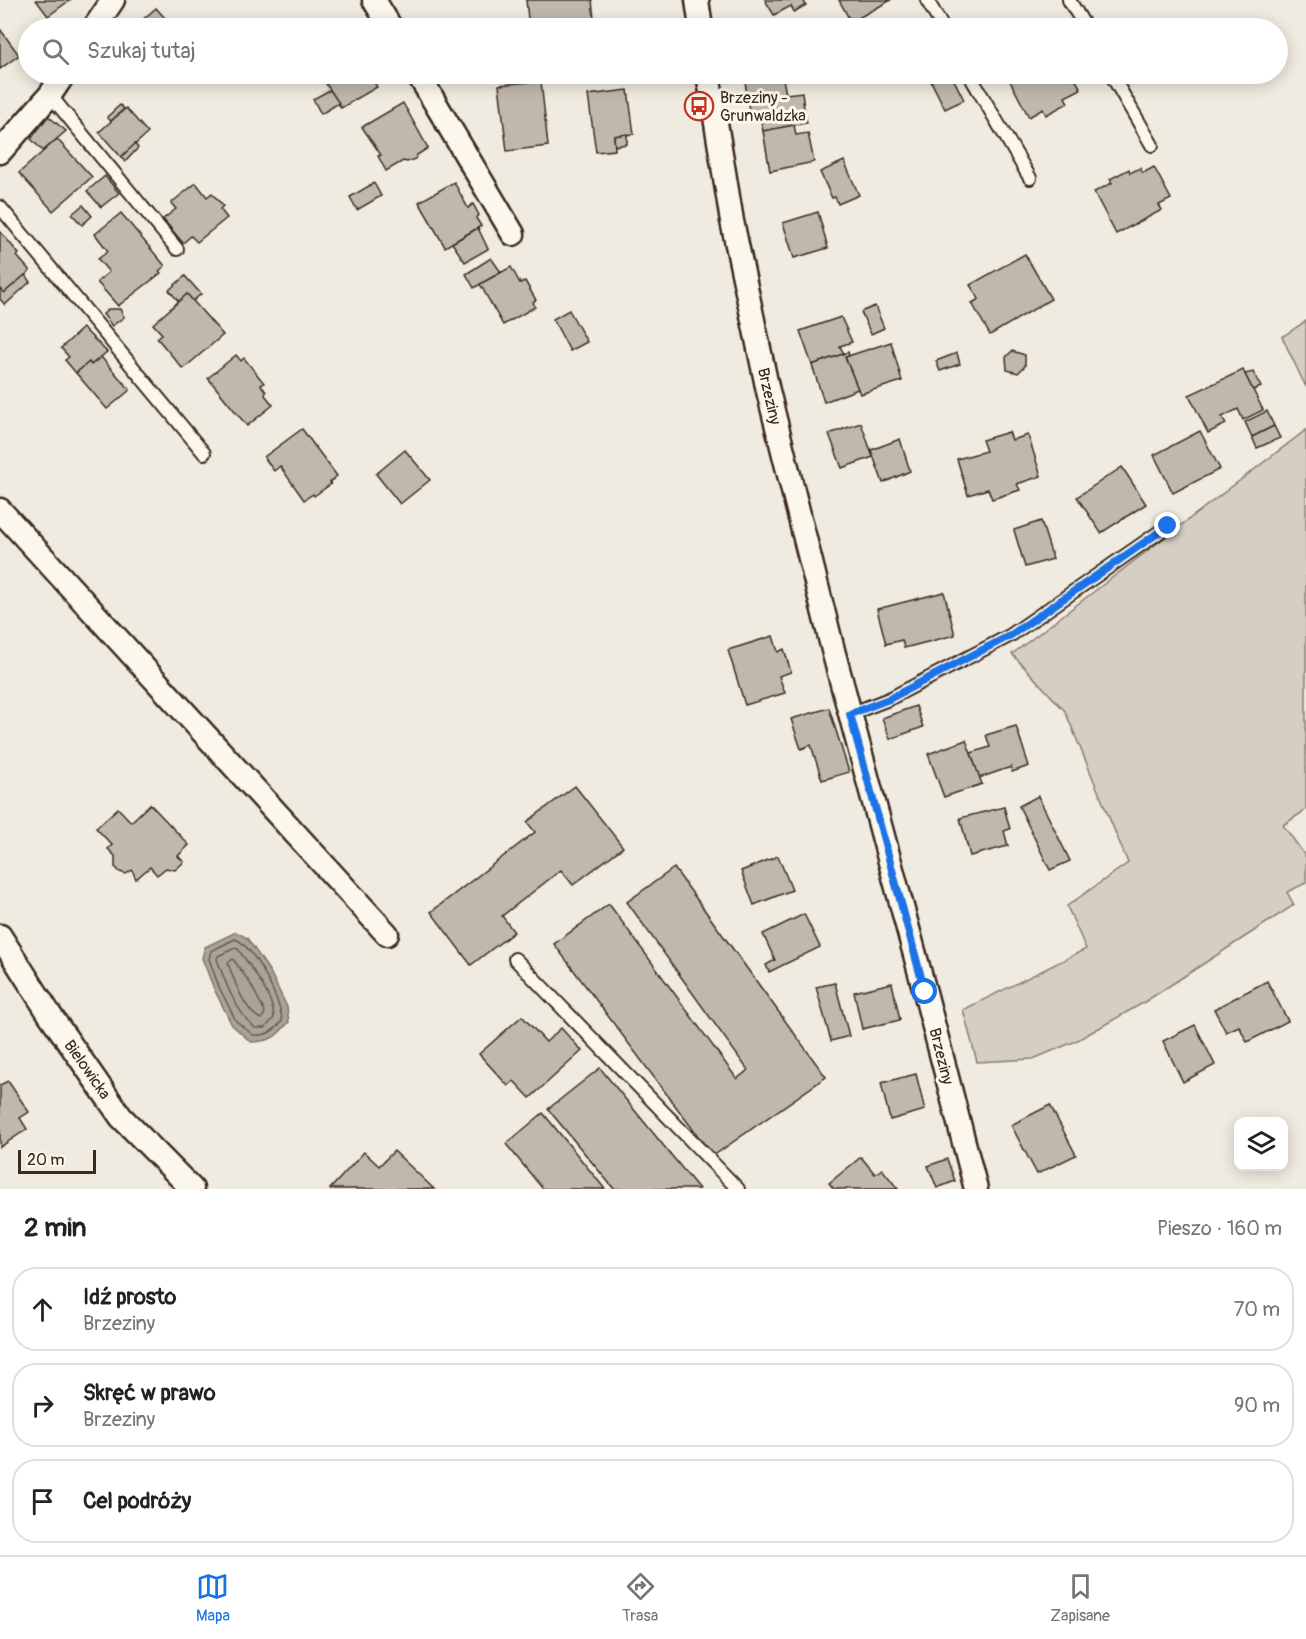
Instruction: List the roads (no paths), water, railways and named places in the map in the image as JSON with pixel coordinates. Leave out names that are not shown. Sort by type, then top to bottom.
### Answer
[{"type":"street","points":[[101,18],[113,0]]},
{"type":"street","points":[[374,0],[385,18]]},
{"type":"street","points":[[697,0],[700,18]]},
{"type":"street","points":[[0,152],[57,84]]},
{"type":"street","points":[[424,84],[513,234]]},
{"type":"street","name":"Brzeziny","points":[[710,84],[732,221],[768,391],[850,714],[976,1189]]},
{"type":"street","points":[[0,510],[387,934]]},
{"type":"street","name":"Bielowicka","points":[[0,936],[50,1015],[121,1117],[192,1189]]},
{"type":"lane","points":[[927,0],[937,18]]},
{"type":"lane","points":[[1070,0],[1080,18]]},
{"type":"lane","points":[[975,84],[1030,178]]},
{"type":"lane","points":[[1117,84],[1152,145]]},
{"type":"lane","points":[[50,95],[177,249]]},
{"type":"lane","points":[[0,207],[204,453]]},
{"type":"lane","points":[[850,714],[889,699],[1011,635],[1168,526]]},
{"type":"lane","points":[[515,959],[738,1189]]},
{"type":"water","points":[[236,932],[247,938],[270,972],[287,1007],[289,1022],[276,1035],[264,1041],[251,1042],[232,1025],[202,958],[205,947]]},
{"type":"place","name":"Brzeziny - Grunwaldzka","points":[[699,106]]}]
